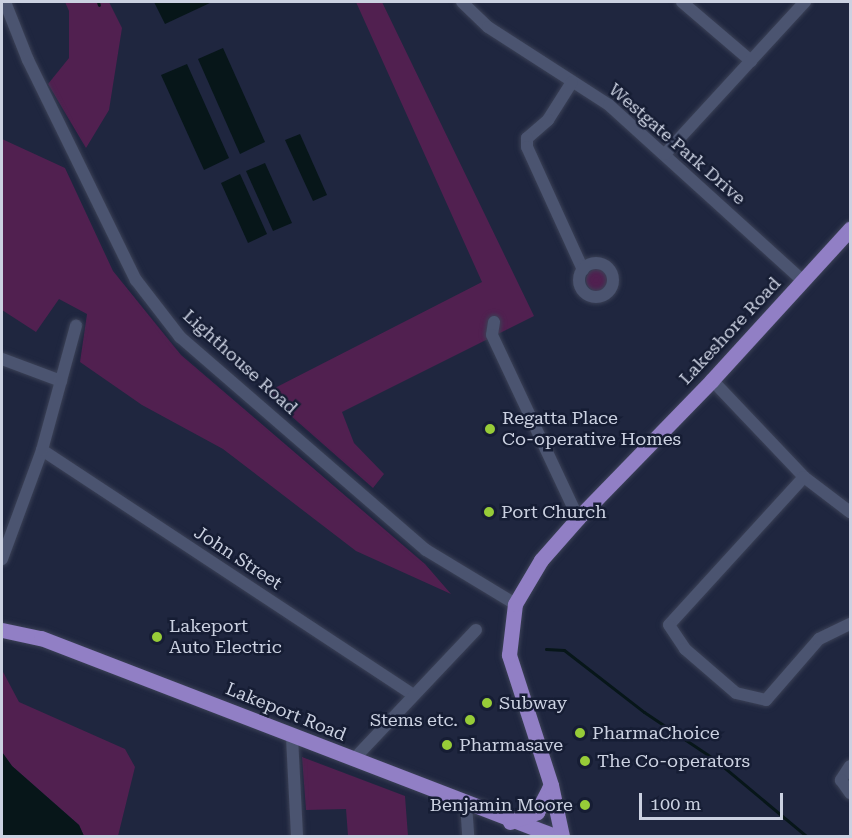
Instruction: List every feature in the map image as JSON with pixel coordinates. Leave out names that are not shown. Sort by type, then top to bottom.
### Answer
[{"type":"main road","name":"Lakeshore Road","points":[[562,837],[550,785],[509,655],[515,604],[541,561],[578,518],[712,380],[850,229]]},
{"type":"main road","name":"Lakeport Road","points":[[2,630],[41,638],[510,822],[555,837]]},
{"type":"main road","points":[[510,822],[537,812],[550,785]]},
{"type":"street","name":"Lighthouse Road","points":[[5,2],[28,60],[136,280],[180,336],[426,549],[515,604]]},
{"type":"street","name":"Westgate Park Drive","points":[[462,2],[488,27],[609,105],[803,281]]},
{"type":"street","points":[[682,2],[751,61]]},
{"type":"street","points":[[665,154],[805,2]]},
{"type":"street","points":[[572,82],[548,120],[527,138],[527,147],[583,270]]},
{"type":"street","points":[[494,322],[492,335],[578,518]]},
{"type":"street","points":[[2,559],[42,450],[76,326]]},
{"type":"street","points":[[2,359],[62,381]]},
{"type":"street","points":[[712,380],[804,477],[850,512]]},
{"type":"street","name":"John Street","points":[[42,450],[413,695]]},
{"type":"street","points":[[804,477],[669,625],[685,648],[736,693],[766,700],[819,639],[850,624]]},
{"type":"street","points":[[353,760],[476,630]]},
{"type":"street","points":[[292,736],[297,837]]},
{"type":"street","points":[[850,766],[841,780],[850,793]]},
{"type":"street","points":[[466,804],[468,837]]},
{"type":"shaded area","points":[[65,2],[109,2],[122,28],[109,110],[86,148],[48,84],[69,58],[69,11]]},
{"type":"shaded area","points":[[154,2],[212,2],[165,24]]},
{"type":"shaded area","points":[[356,2],[382,2],[534,316],[342,412],[354,443],[384,474],[373,488],[265,393],[482,282]]},
{"type":"shaded area","points":[[223,48],[265,142],[240,154],[198,59]]},
{"type":"shaded area","points":[[187,64],[229,158],[204,170],[161,75]]},
{"type":"shaded area","points":[[300,134],[327,195],[313,201],[285,140]]},
{"type":"shaded area","points":[[2,139],[65,168],[113,271],[181,355],[425,564],[451,594],[356,551],[223,449],[142,405],[80,362],[87,314],[59,299],[36,332],[2,310]]},
{"type":"shaded area","points":[[265,163],[292,223],[273,231],[246,171]]},
{"type":"shaded area","points":[[240,174],[267,234],[248,243],[221,183]]},
{"type":"shaded area","points":[[597,269],[605,272],[608,280],[605,288],[597,291],[589,288],[586,280],[589,272]]},
{"type":"shaded area","points":[[2,670],[19,702],[125,749],[135,767],[118,836],[84,836],[79,825],[12,766],[2,752]]},
{"type":"shaded area","points":[[2,752],[12,766],[79,825],[84,836],[2,836]]},
{"type":"shaded area","points":[[302,757],[405,796],[408,836],[348,836],[346,809],[306,810]]},
{"type":"waterway","points":[[546,649],[564,650],[644,712],[714,759],[806,836]]},
{"type":"place","name":"Regatta Place Co-operative Homes","points":[[490,429]]},
{"type":"place","name":"Port Church","points":[[489,512]]},
{"type":"place","name":"Lakeport Auto Electric","points":[[157,637]]},
{"type":"place","name":"Subway","points":[[487,703]]},
{"type":"place","name":"Stems etc.","points":[[470,720]]},
{"type":"place","name":"PharmaChoice","points":[[580,733]]},
{"type":"place","name":"Pharmasave","points":[[447,745]]},
{"type":"place","name":"The Co-operators","points":[[585,761]]},
{"type":"place","name":"Benjamin Moore","points":[[585,805]]}]
